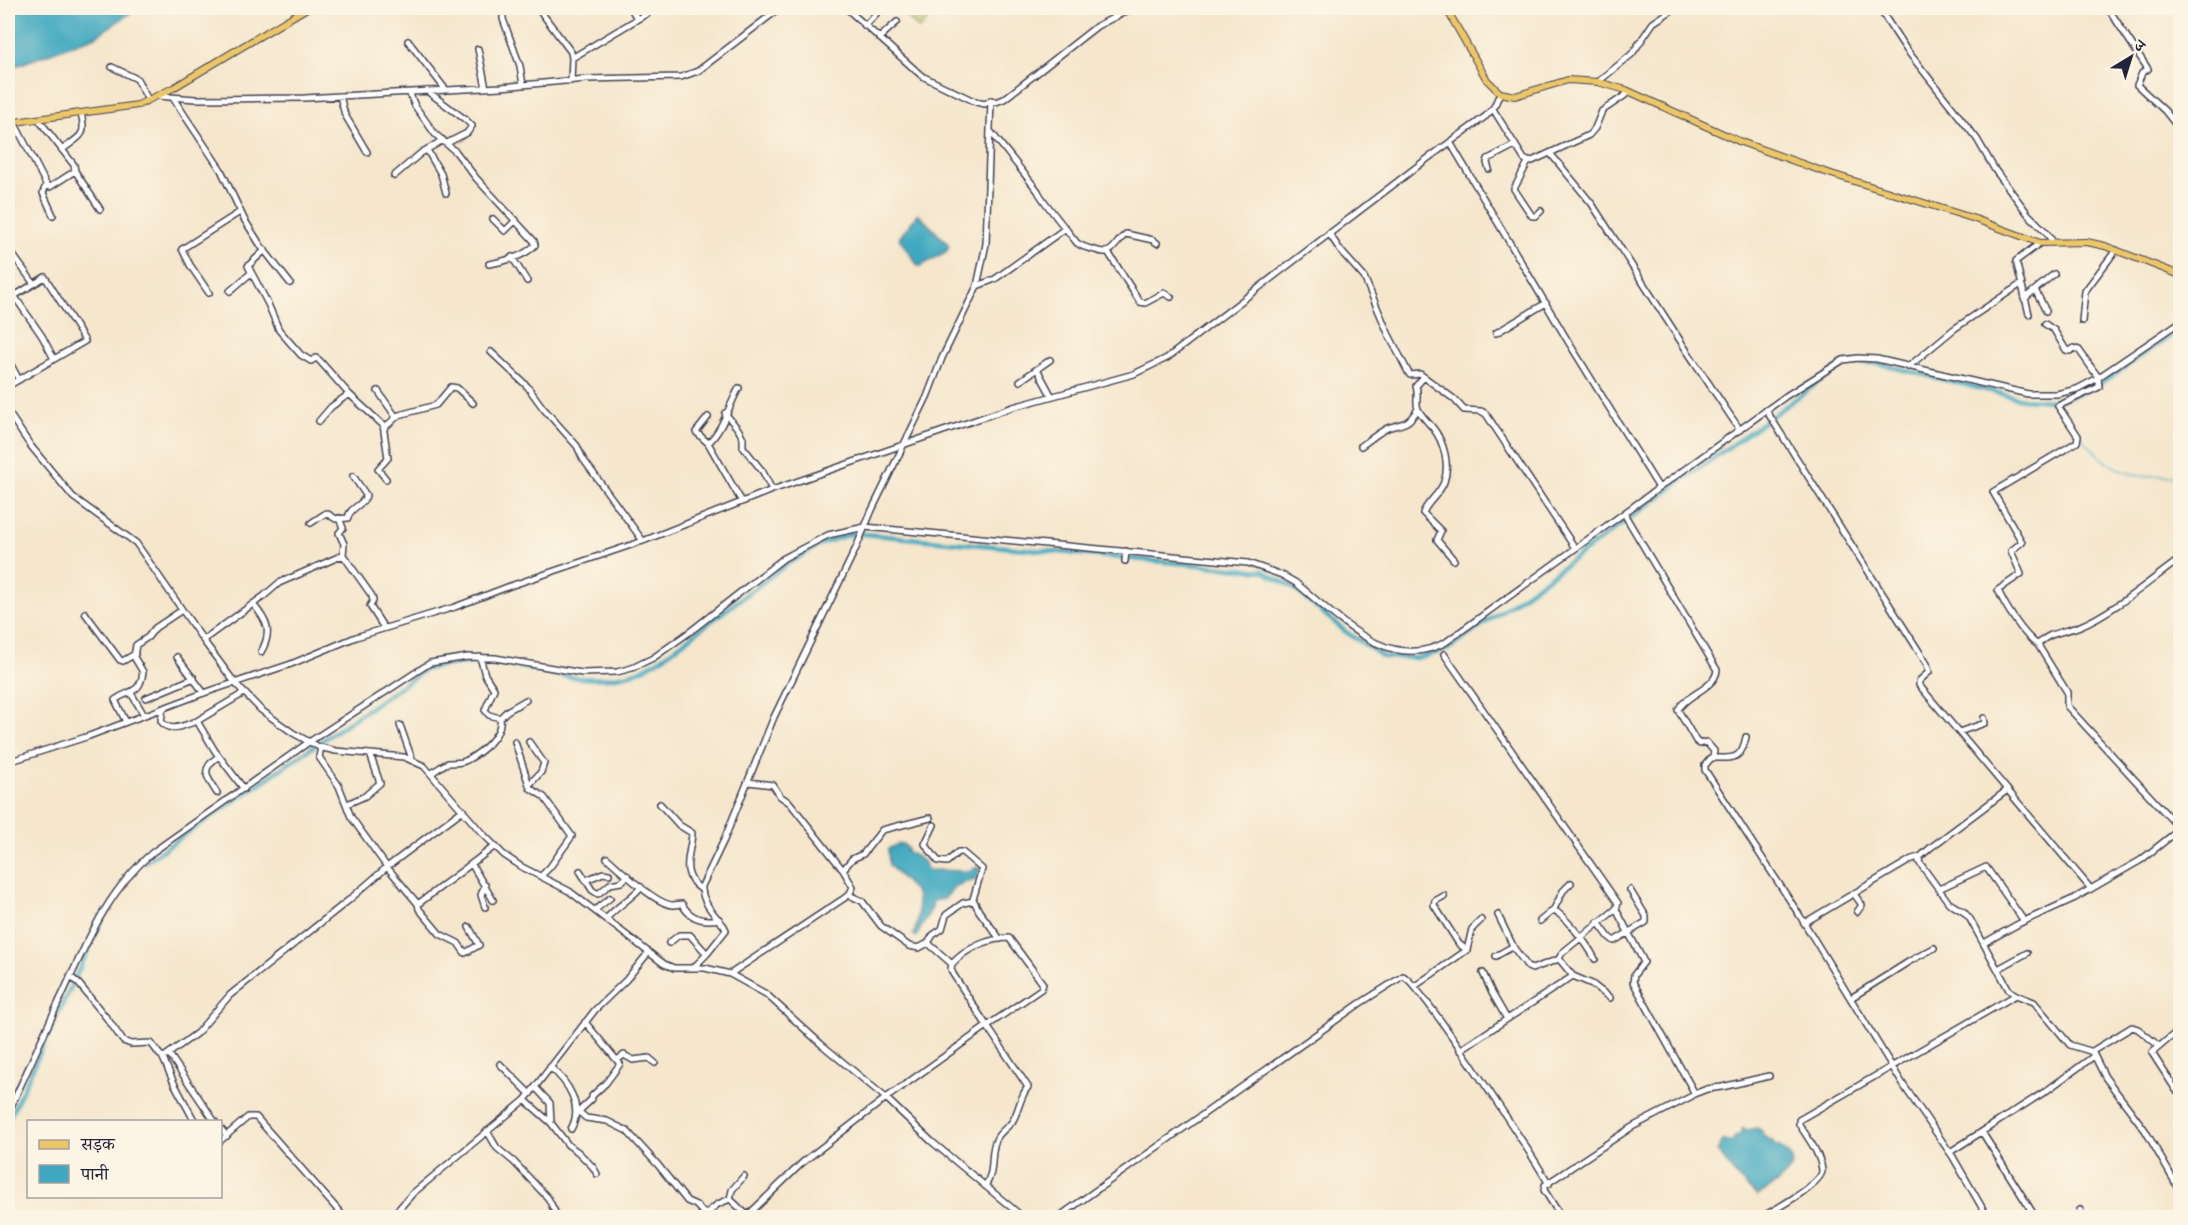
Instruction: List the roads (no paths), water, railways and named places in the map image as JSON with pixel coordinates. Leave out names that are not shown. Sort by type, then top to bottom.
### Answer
[{"type":"main road","points":[[11,122],[130,106],[148,100],[307,8]]},
{"type":"main road","points":[[1446,8],[1486,80],[1500,93],[1515,96],[1568,80],[1598,82],[1630,92],[1741,142],[1822,171],[1976,219],[2040,243],[2087,242],[2116,250],[2181,275]]},
{"type":"street","points":[[510,8],[503,14],[503,19],[520,66],[523,85]]},
{"type":"street","points":[[538,8],[571,52],[571,81]]},
{"type":"street","points":[[631,8],[637,19]]},
{"type":"street","points":[[572,58],[656,8]]},
{"type":"street","points":[[157,96],[225,99],[340,96],[571,81],[681,77],[693,74],[780,8]]},
{"type":"street","points":[[846,8],[926,79],[976,102],[985,104],[991,100]]},
{"type":"street","points":[[866,26],[881,8]]},
{"type":"street","points":[[991,100],[996,102],[1004,99],[1097,26],[1133,8]]},
{"type":"street","points":[[1598,82],[1632,54],[1653,23],[1676,8]]},
{"type":"street","points":[[1879,8],[1906,49],[1977,139],[2008,188],[2054,242]]},
{"type":"street","points":[[2108,8],[2148,69],[2142,73],[2137,85],[2165,111],[2181,130]]},
{"type":"street","points":[[879,38],[897,22]]},
{"type":"street","points":[[408,41],[446,90]]},
{"type":"street","points":[[478,49],[486,88]]},
{"type":"street","points":[[112,67],[137,79],[148,100]]},
{"type":"street","points":[[394,176],[427,150],[467,133],[472,126],[428,91]]},
{"type":"street","points":[[409,92],[435,134],[445,141],[532,238],[535,245],[520,256],[489,264]]},
{"type":"street","points":[[1541,212],[1532,216],[1514,189],[1528,162],[1588,135],[1595,128],[1602,111],[1630,92]]},
{"type":"street","points":[[8,762],[291,664],[384,627],[455,607],[643,540],[772,490],[1051,395],[1134,374],[1167,358],[1480,120],[1493,109],[1500,93]]},
{"type":"street","points":[[340,96],[345,115],[366,152]]},
{"type":"street","points":[[173,98],[221,170],[240,212],[290,283]]},
{"type":"street","points":[[694,967],[726,930],[705,902],[702,890],[774,717],[860,539],[977,286],[986,244],[991,100]]},
{"type":"street","points":[[1493,109],[1528,162]]},
{"type":"street","points":[[62,150],[83,132],[81,113]]},
{"type":"street","points":[[38,119],[74,165],[75,171],[100,209]]},
{"type":"street","points":[[11,122],[46,185],[50,187],[75,171]]},
{"type":"street","points":[[990,130],[993,137],[1038,191],[1040,198],[1083,248],[1108,252],[1126,234],[1157,243]]},
{"type":"street","points":[[1450,142],[1628,441],[1659,488]]},
{"type":"street","points":[[1489,169],[1488,159],[1515,144]]},
{"type":"street","points":[[427,150],[441,174],[446,193]]},
{"type":"street","points":[[1550,153],[1592,204],[1740,430]]},
{"type":"street","points":[[46,185],[43,193],[53,215]]},
{"type":"street","points":[[209,293],[182,249],[240,212]]},
{"type":"street","points":[[493,219],[505,231],[516,220]]},
{"type":"street","points":[[977,286],[995,279],[1066,228]]},
{"type":"street","points":[[1329,233],[1340,250],[1364,277],[1388,333],[1410,375],[1420,374],[1454,399],[1464,410],[1481,411],[1486,414],[1575,548]]},
{"type":"street","points":[[2029,314],[2017,265],[2018,258],[2040,243]]},
{"type":"street","points":[[8,248],[34,284]]},
{"type":"street","points":[[265,250],[249,264],[251,273],[279,330],[301,355],[311,361],[316,358],[319,360],[349,394],[384,428],[388,458],[378,470],[386,479]]},
{"type":"street","points":[[2082,321],[2085,291],[2116,250]]},
{"type":"street","points":[[1108,252],[1140,302],[1145,303],[1164,293],[1171,297]]},
{"type":"street","points":[[512,257],[527,281]]},
{"type":"street","points":[[230,291],[251,273]]},
{"type":"street","points":[[2024,299],[2054,274]]},
{"type":"street","points":[[8,300],[45,277],[85,340],[8,386]]},
{"type":"street","points":[[1908,367],[1954,329],[2021,284]]},
{"type":"street","points":[[8,287],[42,336],[54,359]]},
{"type":"street","points":[[2035,290],[2046,311]]},
{"type":"street","points":[[1496,333],[1546,303]]},
{"type":"street","points":[[1984,943],[2091,889],[2125,867],[2141,860],[2181,829],[2067,706],[2067,692],[2038,645],[2023,628],[1998,590],[2021,574],[2011,551],[2022,542],[1993,492],[2078,440],[2078,436],[2058,408],[2062,403],[2099,382],[2181,322]]},
{"type":"street","points":[[2045,324],[2054,330],[2066,350],[2070,351],[2074,348],[2079,350],[2099,382]]},
{"type":"street","points":[[491,352],[527,386],[577,446],[583,459],[643,540]]},
{"type":"street","points":[[8,359],[18,380]]},
{"type":"street","points":[[8,1113],[104,909],[132,870],[153,852],[311,742],[430,663],[451,658],[481,658],[582,673],[609,673],[632,668],[662,651],[784,558],[828,535],[864,529],[1022,543],[1126,556],[1227,561],[1263,567],[1296,583],[1375,644],[1398,651],[1427,650],[1446,642],[1575,548],[1626,517],[1659,488],[1740,430],[1769,415],[1822,372],[1843,360],[1877,359],[2038,395],[2069,391],[2099,382]]},
{"type":"street","points":[[1020,381],[1050,360]]},
{"type":"street","points":[[1037,369],[1051,395]]},
{"type":"street","points":[[1360,446],[1390,427],[1408,422],[1418,409],[1419,393],[1416,386],[1424,377]]},
{"type":"street","points":[[384,428],[403,413],[436,405],[451,387],[457,388],[473,404]]},
{"type":"street","points":[[708,443],[717,434],[725,413],[739,388]]},
{"type":"street","points":[[378,391],[396,417]]},
{"type":"street","points":[[319,421],[331,407],[349,394]]},
{"type":"street","points":[[1418,409],[1438,436],[1445,451],[1446,473],[1443,484],[1423,513],[1441,531],[1437,540],[1454,560]]},
{"type":"street","points":[[8,412],[30,445],[73,497],[136,543],[203,640],[244,693],[261,710],[320,747],[412,759],[424,766],[495,846],[513,862],[561,886],[669,966],[694,967],[730,974],[766,994],[886,1098],[931,1141],[1024,1218]]},
{"type":"street","points":[[725,413],[738,429],[743,447],[763,472],[772,490]]},
{"type":"street","points":[[1769,415],[1927,664],[1929,672],[1919,681],[1919,685],[2091,889]]},
{"type":"street","points":[[708,417],[696,432],[708,443],[740,503]]},
{"type":"street","points":[[311,523],[326,513],[339,518],[348,518],[350,512],[366,498],[353,476]]},
{"type":"street","points":[[1626,517],[1717,670],[1713,680],[1685,701],[1678,710],[1696,741],[1700,744],[1706,742],[1712,748],[1714,754],[1705,765],[1705,770],[1804,923],[1893,1068],[1950,1152],[1988,1218]]},
{"type":"street","points":[[339,518],[343,528],[339,533],[344,544],[343,555],[372,597],[373,601],[370,606],[384,627]]},
{"type":"street","points":[[203,640],[285,580],[343,555]]},
{"type":"street","points":[[2038,645],[2040,641],[2059,631],[2081,626],[2091,620],[2124,600],[2181,559]]},
{"type":"street","points":[[253,604],[268,626],[261,652]]},
{"type":"street","points":[[126,722],[115,700],[138,688],[143,675],[135,659],[137,644],[148,637],[154,628],[182,610]]},
{"type":"street","points":[[85,613],[120,660],[123,661],[135,654]]},
{"type":"street","points":[[1444,654],[1618,903],[1616,909],[1562,953],[1559,959],[1532,969],[1514,948],[1498,915]]},
{"type":"street","points":[[177,657],[204,693]]},
{"type":"street","points":[[481,658],[494,689],[485,710],[489,715],[500,718]]},
{"type":"street","points":[[146,698],[194,678]]},
{"type":"street","points":[[131,693],[144,715]]},
{"type":"street","points":[[163,708],[161,721],[168,728],[173,729],[197,721],[244,693]]},
{"type":"street","points":[[500,718],[526,700]]},
{"type":"street","points":[[432,773],[446,764],[464,762],[484,747],[498,732],[500,718]]},
{"type":"street","points":[[1959,732],[1985,723],[1984,718]]},
{"type":"street","points":[[197,721],[219,756],[244,789]]},
{"type":"street","points":[[400,725],[412,759]]},
{"type":"street","points":[[1711,758],[1738,756],[1744,748],[1746,737]]},
{"type":"street","points":[[515,742],[529,785],[544,797],[572,836],[541,876]]},
{"type":"street","points":[[529,742],[544,763],[541,772],[529,785]]},
{"type":"street","points":[[320,747],[319,757],[339,786],[351,817],[387,867],[418,904],[419,909],[440,934],[458,943],[465,953],[479,945],[469,927]]},
{"type":"street","points":[[347,804],[365,796],[380,783],[370,754]]},
{"type":"street","points":[[217,793],[208,780],[207,768],[209,763],[219,756]]},
{"type":"street","points":[[730,974],[849,895],[852,885],[843,870],[773,785],[748,782]]},
{"type":"street","points":[[1804,923],[1920,857],[2007,791]]},
{"type":"street","points":[[660,804],[679,825],[692,833],[687,857],[688,871],[693,884],[702,890]]},
{"type":"street","points":[[162,1056],[169,1054],[203,1028],[230,996],[387,867],[463,810]]},
{"type":"street","points":[[843,870],[852,859],[863,854],[882,830],[930,818]]},
{"type":"street","points":[[934,825],[926,844],[938,861],[947,862],[958,852],[962,852],[982,869],[974,892],[974,901],[976,908],[1000,939]]},
{"type":"street","points":[[418,904],[495,846]]},
{"type":"street","points":[[1920,857],[1920,864],[1939,890],[1953,906],[1965,913],[2009,990],[2034,1002],[2070,1046],[2093,1054],[2105,1077],[2145,1130],[2181,1191]]},
{"type":"street","points":[[607,858],[641,887],[666,903],[682,904],[684,909],[699,920],[719,919]]},
{"type":"street","points":[[472,865],[493,900]]},
{"type":"street","points":[[1939,890],[1986,867],[2024,921]]},
{"type":"street","points":[[580,871],[592,890],[599,894],[610,884],[622,882],[628,876]]},
{"type":"street","points":[[586,880],[603,873],[609,874]]},
{"type":"street","points":[[1540,921],[1553,911],[1563,891],[1572,883]]},
{"type":"street","points":[[484,885],[481,895],[485,907]]},
{"type":"street","points":[[606,919],[614,910],[633,897],[641,887]]},
{"type":"street","points":[[582,901],[592,890]]},
{"type":"street","points":[[1598,922],[1614,940],[1643,925],[1647,919],[1630,890]]},
{"type":"street","points":[[1854,894],[1862,906],[1857,912]]},
{"type":"street","points":[[849,895],[862,901],[881,926],[909,946],[918,948],[928,943],[933,935],[942,929],[946,915],[963,903],[974,901]]},
{"type":"street","points":[[1444,896],[1435,901],[1434,905],[1457,941],[1467,950]]},
{"type":"street","points":[[595,910],[610,898]]},
{"type":"street","points":[[1616,909],[1644,962],[1634,975],[1633,982],[1694,1094]]},
{"type":"street","points":[[1553,911],[1560,914],[1588,945],[1595,959]]},
{"type":"street","points":[[1415,986],[1467,950],[1472,929],[1481,920]]},
{"type":"street","points":[[669,943],[679,935],[690,935],[707,954]]},
{"type":"street","points":[[730,1199],[746,1216],[797,1167],[886,1098],[1043,987],[1043,982],[1011,939],[1000,939],[967,950],[952,964]]},
{"type":"street","points":[[928,943],[952,964],[953,974],[1028,1087],[1024,1091],[1020,1107],[1011,1122],[996,1139],[992,1155],[992,1174],[986,1186]]},
{"type":"street","points":[[1496,956],[1514,948]]},
{"type":"street","points":[[1851,998],[1934,948]]},
{"type":"street","points":[[391,1218],[412,1194],[525,1100],[585,1022],[649,952]]},
{"type":"street","points":[[1998,969],[2027,953]]},
{"type":"street","points":[[1559,959],[1573,976],[1592,984],[1610,998]]},
{"type":"street","points":[[1484,973],[1491,993],[1507,1019]]},
{"type":"street","points":[[1057,1218],[1400,977],[1406,976],[1518,1132],[1549,1184]]},
{"type":"street","points":[[1460,1050],[1573,976]]},
{"type":"street","points":[[70,978],[79,984],[123,1041],[131,1044],[151,1042],[162,1056],[194,1120]]},
{"type":"street","points":[[1760,1218],[1812,1184],[1821,1175],[1822,1170],[1815,1149],[1799,1124],[1799,1120],[1893,1068],[2016,995]]},
{"type":"street","points":[[571,1129],[578,1113],[619,1066],[617,1060],[585,1022]]},
{"type":"street","points":[[1950,1152],[2055,1085],[2093,1054],[2132,1027],[2138,1029],[2159,1046]]},
{"type":"street","points":[[2176,1090],[2152,1053],[2181,1029]]},
{"type":"street","points":[[169,1054],[214,1120]]},
{"type":"street","points":[[617,1060],[624,1055],[633,1060],[649,1058],[655,1063]]},
{"type":"street","points":[[500,1064],[530,1094]]},
{"type":"street","points":[[550,1067],[560,1075],[573,1095],[578,1113],[586,1118],[607,1122],[627,1131],[687,1201],[711,1216],[718,1204],[730,1199]]},
{"type":"street","points":[[1562,1218],[1544,1188],[1632,1127],[1707,1089],[1722,1088],[1769,1077]]},
{"type":"street","points":[[535,1087],[550,1102],[551,1123]]},
{"type":"street","points":[[525,1100],[551,1123],[568,1145],[578,1152],[597,1174]]},
{"type":"street","points":[[222,1140],[248,1117],[253,1116],[345,1218]]},
{"type":"street","points":[[222,1130],[227,1136]]},
{"type":"street","points":[[487,1131],[497,1148],[514,1162],[548,1198],[558,1218]]},
{"type":"street","points":[[1982,1132],[2036,1218]]},
{"type":"street","points":[[730,1199],[732,1190],[744,1176]]},
{"type":"street","points":[[2080,1210],[2084,1218]]},
{"type":"water","points":[[8,8],[138,8],[96,36],[8,69]]},
{"type":"water","points":[[918,214],[949,245],[947,251],[921,266],[918,266],[899,238]]},
{"type":"water","points":[[903,844],[908,849],[906,851],[922,860],[928,870],[968,871],[978,867],[981,871],[975,879],[956,886],[944,899],[933,901],[932,908],[916,937],[913,934],[918,913],[915,891],[889,865],[888,849]]},
{"type":"water","points":[[1757,1128],[1762,1131],[1763,1136],[1786,1152],[1792,1164],[1784,1177],[1757,1196],[1737,1177],[1717,1151],[1723,1141],[1732,1141],[1741,1134],[1742,1129]]},
{"type":"waterway","points":[[2098,385],[2180,330]]},
{"type":"waterway","points":[[144,863],[426,669],[478,662],[499,663],[572,677],[604,678],[636,672],[661,659],[787,564],[823,543],[853,533],[1263,571],[1292,587],[1346,632],[1383,657],[1419,658],[1449,649],[1845,363],[1876,363],[2023,399],[2054,401],[2082,392]]},
{"type":"waterway","points":[[2062,406],[2082,438],[2100,457],[2111,464],[2139,475],[2180,475]]},
{"type":"waterway","points":[[8,1121],[106,912]]}]
